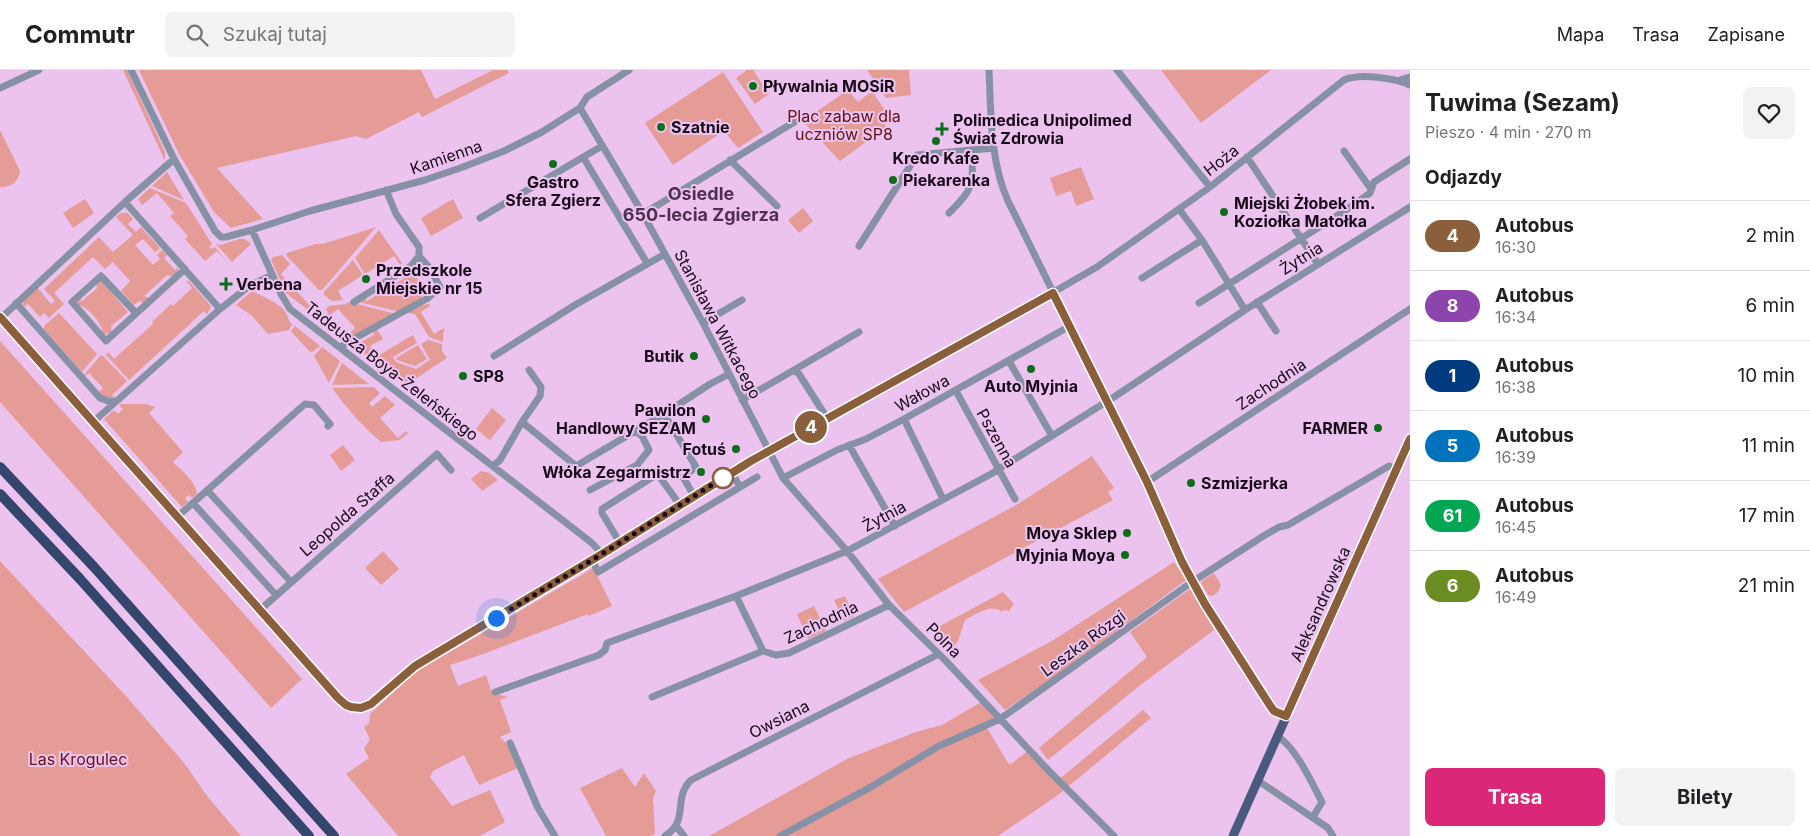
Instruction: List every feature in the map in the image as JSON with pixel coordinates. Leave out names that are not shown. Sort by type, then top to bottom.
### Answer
[{"type":"highway","points":[[0,467],[81,553],[334,836]]},
{"type":"highway","points":[[0,494],[80,579],[309,836]]},
{"type":"main road","name":"Aleksandrowska","points":[[1232,836],[1410,439]]},
{"type":"street","points":[[0,88],[29,72],[38,70]]},
{"type":"street","points":[[131,70],[174,158],[215,231],[221,237],[226,237],[252,230]]},
{"type":"street","name":"Kamienna","points":[[252,230],[463,167],[504,151],[542,132],[580,108],[587,98],[629,70]]},
{"type":"street","points":[[989,70],[994,148],[999,178],[1006,197],[1147,482],[1175,548],[1192,582],[1271,707],[1274,711],[1286,716]]},
{"type":"street","points":[[1117,70],[1210,186]]},
{"type":"street","name":"Hoża","points":[[261,609],[338,698],[351,707],[361,708],[368,705],[415,666],[602,554],[769,450],[1053,293],[1096,267],[1210,186],[1344,80],[1361,77],[1400,80],[1410,85]]},
{"type":"street","points":[[1400,80],[1410,77]]},
{"type":"street","name":"Stanisława Witkacego","points":[[580,108],[643,214],[703,323],[769,450]]},
{"type":"street","points":[[643,214],[796,121]]},
{"type":"street","points":[[480,218],[602,146]]},
{"type":"street","points":[[859,246],[917,155],[994,148]]},
{"type":"street","points":[[949,213],[970,187],[974,176],[972,150]]},
{"type":"street","points":[[1344,151],[1371,189]]},
{"type":"street","points":[[583,157],[647,263]]},
{"type":"street","points":[[1247,157],[1318,264]]},
{"type":"street","points":[[174,158],[1,318],[261,609]]},
{"type":"street","points":[[1199,303],[1346,210],[1370,193],[1374,182],[1410,159]]},
{"type":"street","points":[[730,160],[777,206]]},
{"type":"street","points":[[354,302],[412,266],[419,256],[419,247],[396,214],[386,190]]},
{"type":"street","points":[[126,202],[220,308]]},
{"type":"street","name":"Żytnia","points":[[495,692],[599,655],[605,650],[607,642],[736,596],[847,551],[895,526],[999,469],[1107,402],[1257,302],[1410,207]]},
{"type":"street","points":[[1179,209],[1202,240],[1245,310]]},
{"type":"street","name":"Tadeusza Boya-Żeleńskiego","points":[[252,230],[290,309],[592,543],[602,554]]},
{"type":"street","points":[[1142,278],[1202,240]]},
{"type":"street","points":[[494,356],[665,254]]},
{"type":"street","points":[[341,348],[346,343],[428,298],[438,290],[439,284],[426,263],[419,256]]},
{"type":"street","points":[[136,313],[101,276],[72,302],[106,341],[185,269]]},
{"type":"street","points":[[93,422],[220,308],[248,286],[272,275]]},
{"type":"street","points":[[703,323],[742,300]]},
{"type":"street","points":[[1257,302],[1276,331]]},
{"type":"street","points":[[16,303],[100,398],[111,402],[118,400]]},
{"type":"street","name":"Zachodnia","points":[[1147,482],[1410,309]]},
{"type":"street","name":"Wałowa","points":[[784,478],[849,444],[866,439],[904,419],[1010,362],[1070,326]]},
{"type":"street","points":[[742,400],[859,332]]},
{"type":"street","points":[[1010,362],[1052,436]]},
{"type":"street","points":[[493,466],[500,460],[540,396],[541,387],[529,370]]},
{"type":"street","points":[[794,370],[799,374],[827,418]]},
{"type":"street","points":[[522,422],[576,466],[729,374]]},
{"type":"street","name":"Pszenna","points":[[956,391],[1015,499]]},
{"type":"street","points":[[100,398],[100,416]]},
{"type":"street","points":[[177,517],[305,404],[314,405],[330,424],[328,426]]},
{"type":"street","points":[[664,414],[696,466],[683,477],[694,496]]},
{"type":"street","points":[[904,419],[944,499]]},
{"type":"street","points":[[590,490],[637,465],[650,450],[642,436],[635,431]]},
{"type":"street","points":[[849,444],[895,526]]},
{"type":"street","name":"Polna","points":[[769,450],[784,478],[847,551],[890,606],[939,654],[1048,771],[1114,836]]},
{"type":"street","name":"Leopolda Staffa","points":[[261,609],[437,454],[451,470]]},
{"type":"street","name":"Leszka Rózgi","points":[[780,836],[869,788],[939,746],[1000,719],[1192,582],[1265,535],[1279,527],[1288,525],[1389,466],[1397,469]]},
{"type":"street","points":[[732,473],[740,487]]},
{"type":"street","points":[[620,543],[602,513],[602,509],[655,476],[659,476],[680,505]]},
{"type":"street","points":[[592,560],[598,572],[757,477]]},
{"type":"street","points":[[207,490],[291,582]]},
{"type":"street","points":[[193,503],[276,595]]},
{"type":"street","points":[[736,596],[763,651]]},
{"type":"street","name":"Zachodnia","points":[[652,697],[763,651],[776,655],[789,653],[890,606]]},
{"type":"street","name":"Owsiana","points":[[676,826],[680,819],[682,791],[691,780],[939,654]]},
{"type":"street","points":[[1277,736],[1284,740],[1306,770],[1322,802],[1313,818]]},
{"type":"street","points":[[510,743],[538,808],[555,836]]},
{"type":"street","points":[[1258,780],[1328,828],[1333,836]]},
{"type":"street","points":[[665,836],[676,826],[684,836]]},
{"type":"green space","points":[[123,70],[127,70],[165,152],[165,161]]},
{"type":"green space","points":[[139,70],[421,70],[435,99],[493,70],[507,70],[509,73],[422,117],[419,112],[366,139],[356,136],[217,168],[263,219],[231,228],[214,212],[179,154]]},
{"type":"green space","name":"Pływalnia MOSiR","points":[[747,70],[753,70],[769,94],[755,104],[736,78]]},
{"type":"green space","points":[[867,70],[909,70],[911,95],[886,98]]},
{"type":"green space","points":[[1161,70],[1271,70],[1201,123]]},
{"type":"green space","points":[[723,72],[763,132],[738,148],[724,131],[673,165],[645,123]]},
{"type":"green space","name":"Plac zabaw dla uczniów SP8","points":[[848,90],[858,102],[872,91],[886,112],[885,128],[840,161],[798,116],[806,111],[810,116]]},
{"type":"green space","points":[[0,130],[20,171],[16,181],[4,187],[0,187]]},
{"type":"green space","points":[[1081,167],[1094,199],[1076,206],[1071,191],[1056,196],[1050,178]]},
{"type":"green space","points":[[167,172],[184,200],[152,186]]},
{"type":"green space","points":[[150,188],[186,203],[212,244],[209,247],[211,249],[216,248],[225,260],[217,251],[205,261],[185,239],[188,236],[170,216],[174,213],[157,193],[142,205],[138,199]]},
{"type":"green space","points":[[85,199],[94,213],[73,228],[63,213]]},
{"type":"green space","points":[[453,199],[463,218],[431,236],[421,218]]},
{"type":"green space","points":[[803,208],[813,221],[799,233],[788,220]]},
{"type":"green space","points":[[121,213],[128,213],[133,219],[128,224],[136,232],[141,227],[160,248],[155,252],[143,239],[135,245],[153,265],[160,259],[157,255],[162,250],[167,255],[164,258],[175,270],[178,267],[178,271],[173,277],[167,275],[144,296],[149,298],[144,303],[139,301],[134,305],[121,291],[130,281],[113,262],[105,269],[93,257],[54,293],[64,304],[49,318],[44,313],[40,317],[28,304],[24,307],[24,300],[37,287],[51,304],[55,301],[44,289],[99,237],[113,252],[133,235],[116,217]]},
{"type":"green space","points":[[376,227],[322,290],[319,290],[286,255],[287,253]]},
{"type":"green space","points":[[379,230],[402,263],[400,265],[394,256],[365,274],[355,258]]},
{"type":"green space","points":[[245,239],[251,244],[232,262],[216,244],[221,245]]},
{"type":"green space","points":[[282,255],[290,264],[281,274],[312,308],[308,310],[286,293],[271,260],[273,257]]},
{"type":"green space","points":[[353,260],[363,275],[338,291],[343,300],[332,301],[324,295],[324,292]]},
{"type":"green space","points":[[418,266],[421,272],[417,272],[418,292],[423,292],[420,301],[400,312],[359,302],[365,298],[367,301],[414,272],[413,269]]},
{"type":"green space","points":[[101,280],[128,312],[111,326],[112,333],[103,334],[94,316],[78,305],[77,302],[80,297],[81,302],[97,288],[96,282]]},
{"type":"green space","points":[[186,281],[189,281],[210,305],[211,307],[207,314],[204,311],[129,380],[106,355],[108,352],[114,359],[153,324],[152,322],[171,304],[173,306],[192,288]]},
{"type":"green space","points":[[252,291],[284,310],[292,324],[289,330],[268,334],[251,315],[236,305]]},
{"type":"green space","points":[[349,302],[396,314],[349,338],[347,336],[355,328],[338,309],[329,316],[326,309],[329,306]]},
{"type":"green space","points":[[429,304],[430,306],[421,312],[434,334],[444,328],[443,342],[429,337],[415,314],[407,313],[418,306]]},
{"type":"green space","points":[[59,313],[97,354],[82,372],[44,329],[44,326]]},
{"type":"green space","points":[[295,326],[320,346],[312,352],[309,351],[291,331]]},
{"type":"green space","points":[[377,329],[383,339],[370,346],[376,357],[413,335],[417,343],[393,357],[396,362],[416,369],[430,360],[421,344],[428,340],[442,344],[442,351],[447,358],[412,381],[406,383],[400,381],[351,343],[353,341],[357,344],[374,335],[373,330]]},
{"type":"green space","points":[[0,341],[302,679],[271,708],[0,402]]},
{"type":"green space","points":[[418,345],[427,359],[415,366],[397,360],[396,358]]},
{"type":"green space","points":[[322,347],[340,361],[329,383],[314,356]]},
{"type":"green space","points":[[100,356],[103,356],[127,381],[112,395],[115,399],[104,397],[99,392],[103,388],[89,373],[84,375]]},
{"type":"green space","points":[[342,363],[369,384],[332,385]]},
{"type":"green space","points":[[374,387],[380,393],[369,403],[372,407],[385,396],[395,405],[380,418],[398,438],[406,431],[408,433],[400,440],[381,442],[355,416],[332,388]]},
{"type":"green space","points":[[146,404],[155,407],[149,413],[183,452],[173,462],[191,480],[197,494],[192,498],[189,495],[185,498],[188,502],[182,507],[104,419],[114,410],[118,414],[123,409],[119,405]]},
{"type":"green space","points":[[492,408],[506,420],[490,440],[476,429]]},
{"type":"green space","points":[[343,445],[355,460],[341,471],[330,455]]},
{"type":"green space","points":[[1092,456],[1114,488],[1108,492],[1113,500],[904,612],[878,579],[1018,504]]},
{"type":"green space","points":[[481,471],[489,473],[498,480],[482,491],[471,479]]},
{"type":"green space","points":[[383,551],[399,569],[381,585],[365,568]]},
{"type":"green space","name":"Las Krogulec","points":[[0,561],[126,696],[185,764],[207,796],[241,836],[0,836]]},
{"type":"green space","points":[[1174,562],[1186,580],[1066,669],[1005,710],[978,680],[1052,641]]},
{"type":"green space","points":[[595,567],[612,606],[589,616],[588,614],[450,665],[458,686],[486,675],[492,693],[508,697],[500,700],[511,732],[500,737],[507,744],[518,768],[479,785],[464,755],[433,771],[430,777],[452,806],[490,790],[505,822],[480,836],[398,836],[346,774],[369,758],[364,749],[370,739],[364,727],[369,723],[370,714],[414,673]]},
{"type":"green space","points":[[1214,573],[1221,585],[1218,592],[1212,596],[1208,595],[1201,583]]},
{"type":"green space","points":[[1190,589],[1214,630],[1143,683],[1048,760],[1039,748],[1147,657],[1130,632]]},
{"type":"green space","points":[[1003,592],[1014,604],[1009,611],[988,609],[965,620],[958,641],[950,651],[931,631]]},
{"type":"green space","points":[[845,596],[854,616],[844,621],[834,600]]},
{"type":"green space","points":[[814,606],[826,631],[808,639],[797,614]]},
{"type":"green space","points":[[983,701],[1000,719],[986,726],[1008,763],[1011,764],[1029,750],[1058,780],[1143,710],[1151,718],[1058,795],[998,836],[709,836],[847,759],[916,732],[942,725]]},
{"type":"green space","points":[[622,768],[635,787],[644,773],[656,791],[653,799],[655,834],[650,836],[606,836],[580,788]]},
{"type":"bus line","name":"4","points":[[0,317],[338,698],[348,706],[357,708],[371,704],[415,666],[602,554],[751,461],[1053,293],[1147,482],[1172,543],[1187,572],[1241,662],[1271,707],[1274,711],[1286,716],[1410,439]]},
{"type":"place","name":"Pływalnia MOSiR","points":[[753,86]]},
{"type":"place","name":"Szatnie","points":[[661,127]]},
{"type":"place","name":"Polimedica Unipolimed Świat Zdrowia","points":[[942,129]]},
{"type":"place","name":"Kredo Kafe","points":[[936,141]]},
{"type":"place","name":"Gastro Sfera Zgierz","points":[[553,164]]},
{"type":"place","name":"Piekarenka","points":[[893,180]]},
{"type":"place","name":"Miejski Żłobek im. Koziołka Matołka","points":[[1224,212]]},
{"type":"place","name":"Przedszkole Miejskie nr 15","points":[[366,279]]},
{"type":"place","name":"Verbena","points":[[226,284]]},
{"type":"place","name":"Butik","points":[[694,356]]},
{"type":"place","name":"Auto Myjnia","points":[[1031,369]]},
{"type":"place","name":"SP8","points":[[463,376]]},
{"type":"place","name":"Pawilon Handlowy SEZAM","points":[[706,419]]},
{"type":"place","name":"FARMER","points":[[1378,428]]},
{"type":"place","name":"Fotuś","points":[[736,449]]},
{"type":"place","name":"Włóka Zegarmistrz","points":[[701,472]]},
{"type":"place","name":"Szmizjerka","points":[[1191,483]]},
{"type":"place","name":"Moya Sklep","points":[[1127,533]]},
{"type":"place","name":"Myjnia Moya","points":[[1125,555]]},
{"type":"district","name":"Osiedle 650-lecia Zgierza","points":[[701,204]]},
{"type":"route","points":[[496,618],[723,478]]}]
